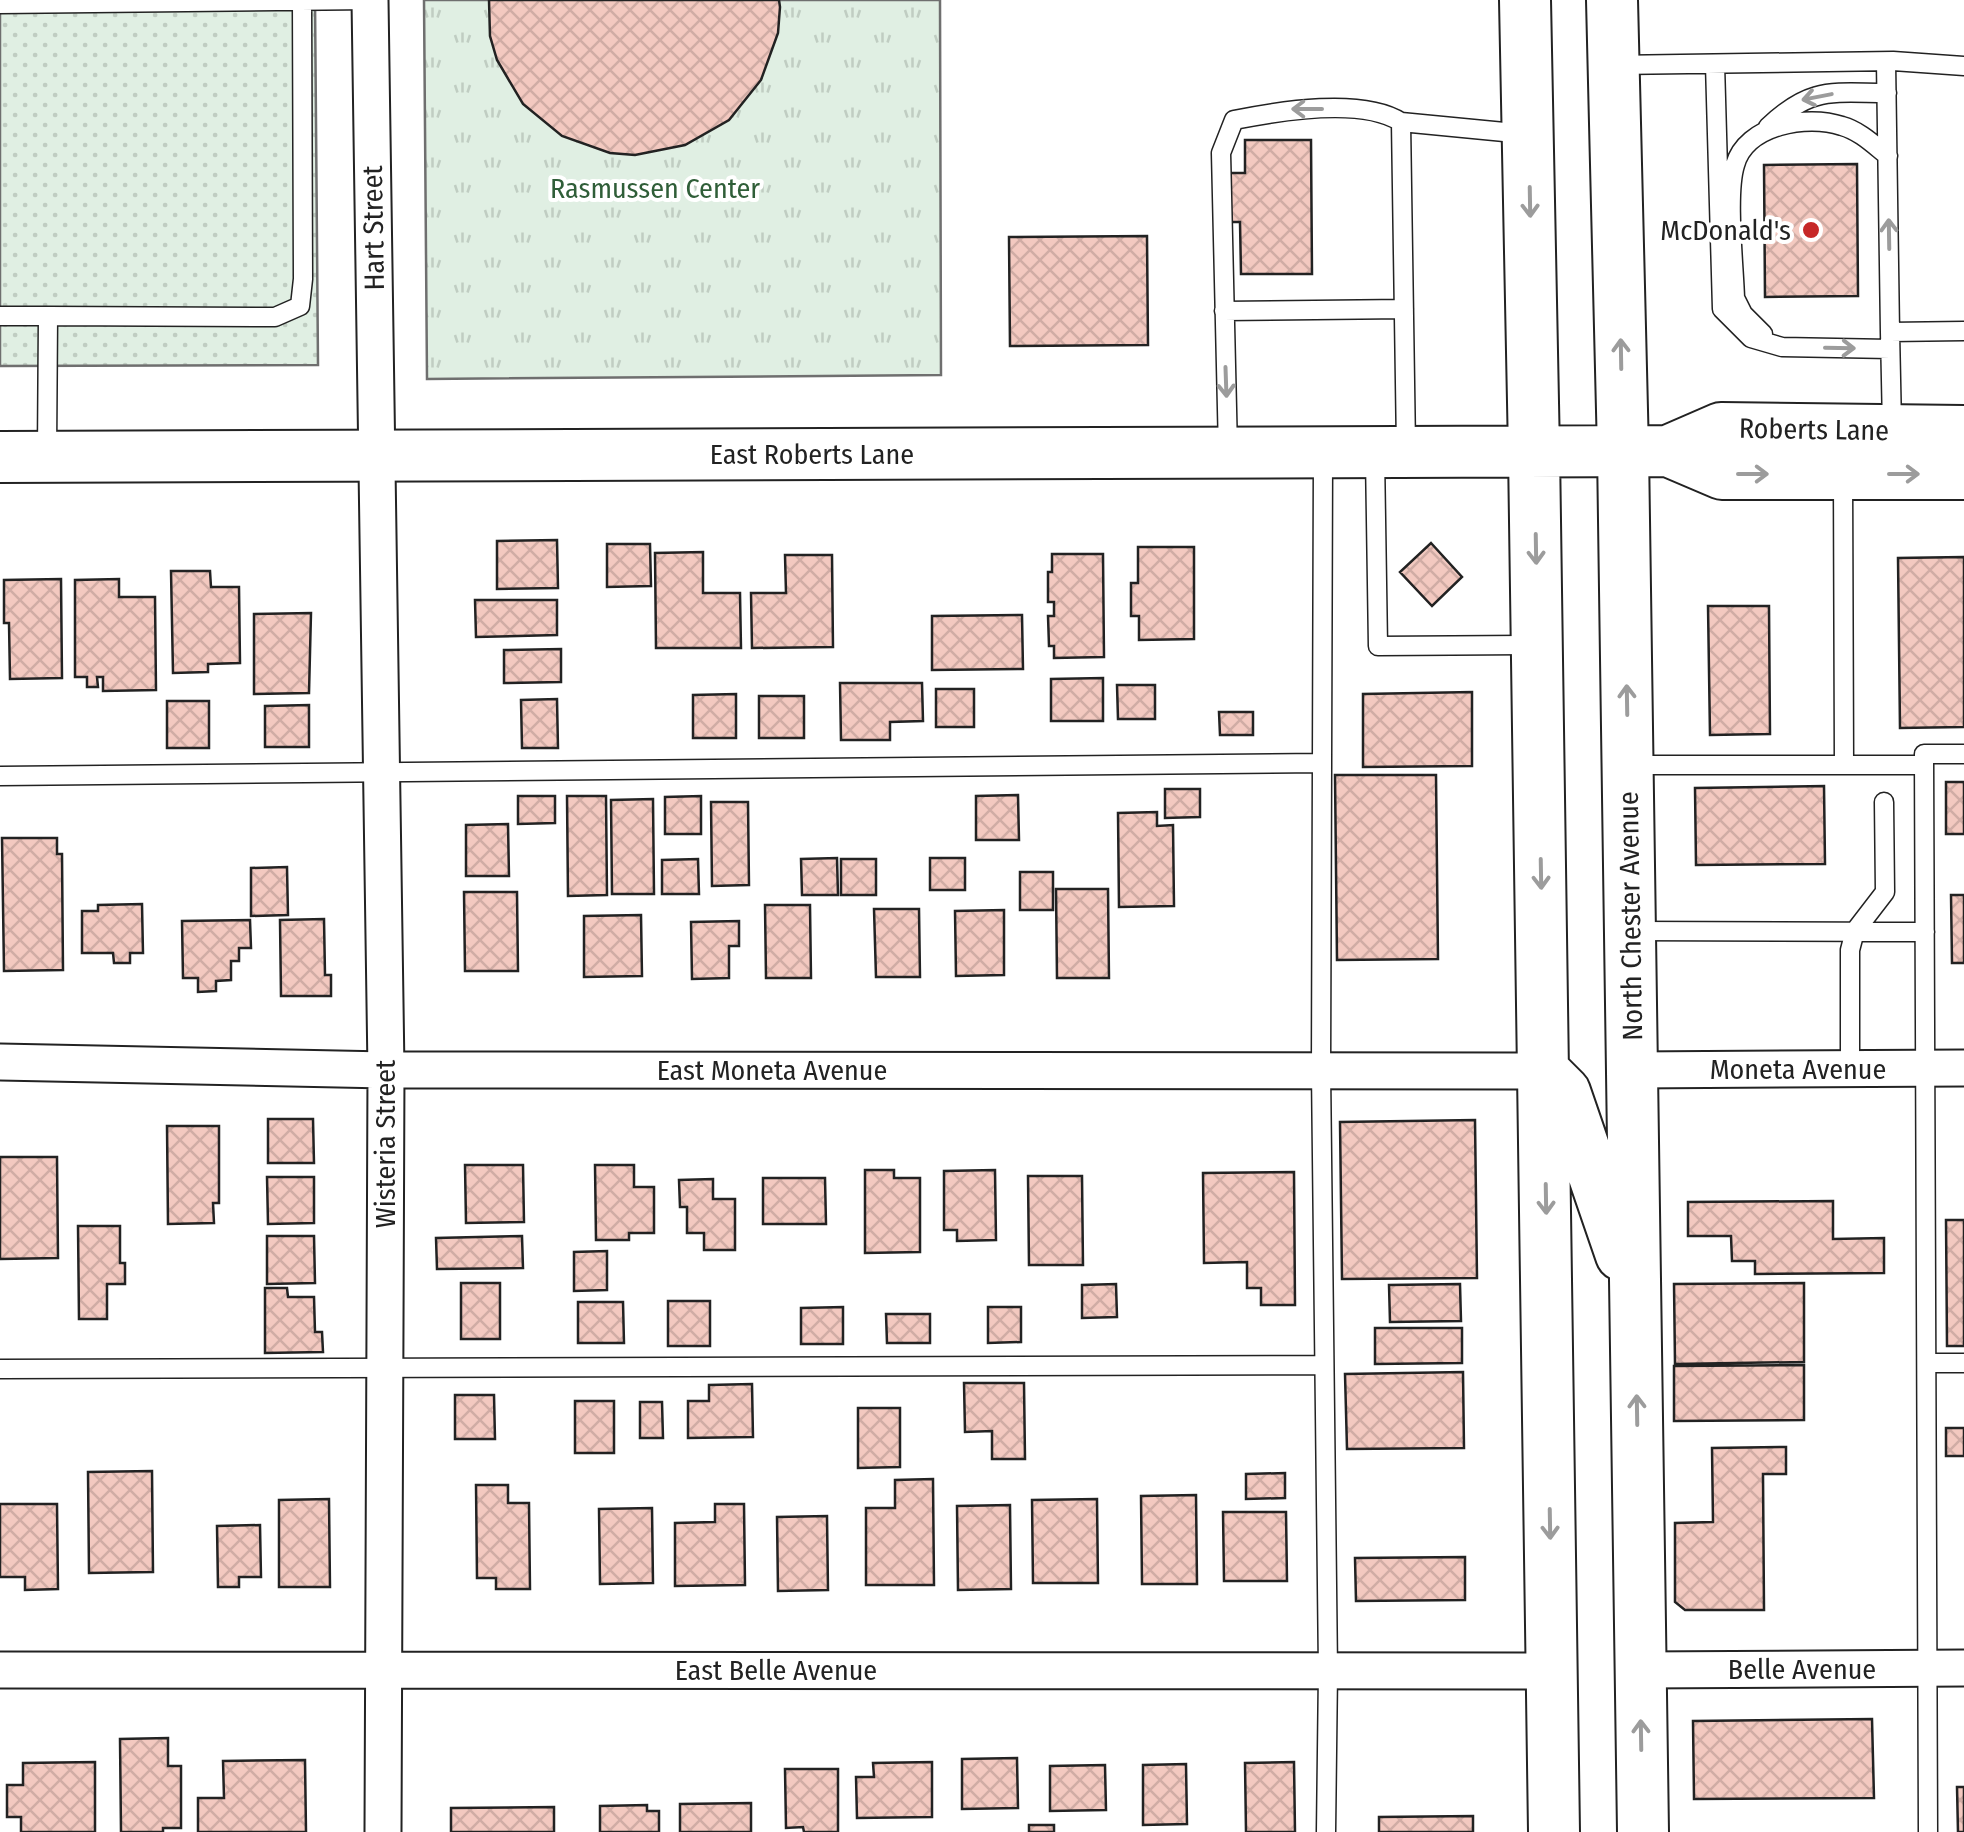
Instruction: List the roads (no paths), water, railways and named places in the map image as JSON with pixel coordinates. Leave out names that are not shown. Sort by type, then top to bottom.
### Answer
[{"type":"main road","points":[[1524,0],[1554,1832]]},
{"type":"main road","name":"North Chester Avenue","points":[[1612,0],[1646,451],[1628,766],[1643,1832]]},
{"type":"main road","name":"Roberts Lane","points":[[1646,451],[1721,428],[1964,431]]},
{"type":"main road","name":"East Roberts Lane","points":[[24,457],[1646,451]]},
{"type":"main road","name":"Roberts Lane","points":[[1646,451],[1722,474],[1964,474]]},
{"type":"main road","points":[[1544,1071],[1564,1092],[1636,1298]]},
{"type":"street","name":"Hart Street","points":[[370,0],[376,456]]},
{"type":"street","name":"Wisteria Street","points":[[376,456],[386,1070],[382,1832]]},
{"type":"street","name":"East Moneta Avenue","points":[[0,1062],[386,1070],[1544,1071]]},
{"type":"street","name":"Moneta Avenue","points":[[1633,1070],[1964,1068]]},
{"type":"street","name":"Belle Avenue","points":[[1640,1670],[1964,1668]]},
{"type":"street","name":"East Belle Avenue","points":[[0,1670],[1552,1672]]},
{"type":"lane","points":[[0,4],[370,0]]},
{"type":"lane","points":[[0,316],[275,317],[300,306],[302,1]]},
{"type":"lane","points":[[1614,64],[1886,62],[1964,66]]},
{"type":"lane","points":[[1886,62],[1892,430]]},
{"type":"lane","points":[[1715,64],[1722,309],[1751,338],[1782,347],[1964,331]]},
{"type":"lane","points":[[1782,347],[1750,323],[1735,298],[1735,161],[1798,101],[1819,94],[1887,94]]},
{"type":"lane","points":[[1228,453],[1221,153],[1234,120],[1293,108],[1384,111],[1401,122],[1528,134]]},
{"type":"lane","points":[[1401,122],[1404,309],[1378,646],[1537,644]]},
{"type":"lane","points":[[1760,134],[1782,124],[1841,125],[1888,156]]},
{"type":"lane","points":[[1224,311],[1404,309]]},
{"type":"lane","points":[[24,457],[48,316]]},
{"type":"lane","points":[[1324,453],[1321,1071],[1328,1671],[1326,1832]]},
{"type":"lane","points":[[1843,474],[1844,766]]},
{"type":"lane","points":[[1928,1832],[1924,754],[1964,754]]},
{"type":"lane","points":[[0,776],[1322,763]]},
{"type":"lane","points":[[1628,766],[1924,766]]},
{"type":"lane","points":[[1850,1068],[1850,950],[1855,931],[1885,892],[1884,802]]},
{"type":"lane","points":[[1631,931],[1925,932]]},
{"type":"lane","points":[[1928,1363],[1964,1363]]},
{"type":"lane","points":[[0,1369],[1324,1365]]},
{"type":"place","name":"McDonald's","points":[[1811,230]]},
{"type":"park label","name":"Rasmussen Center","points":[[655,188]]}]
